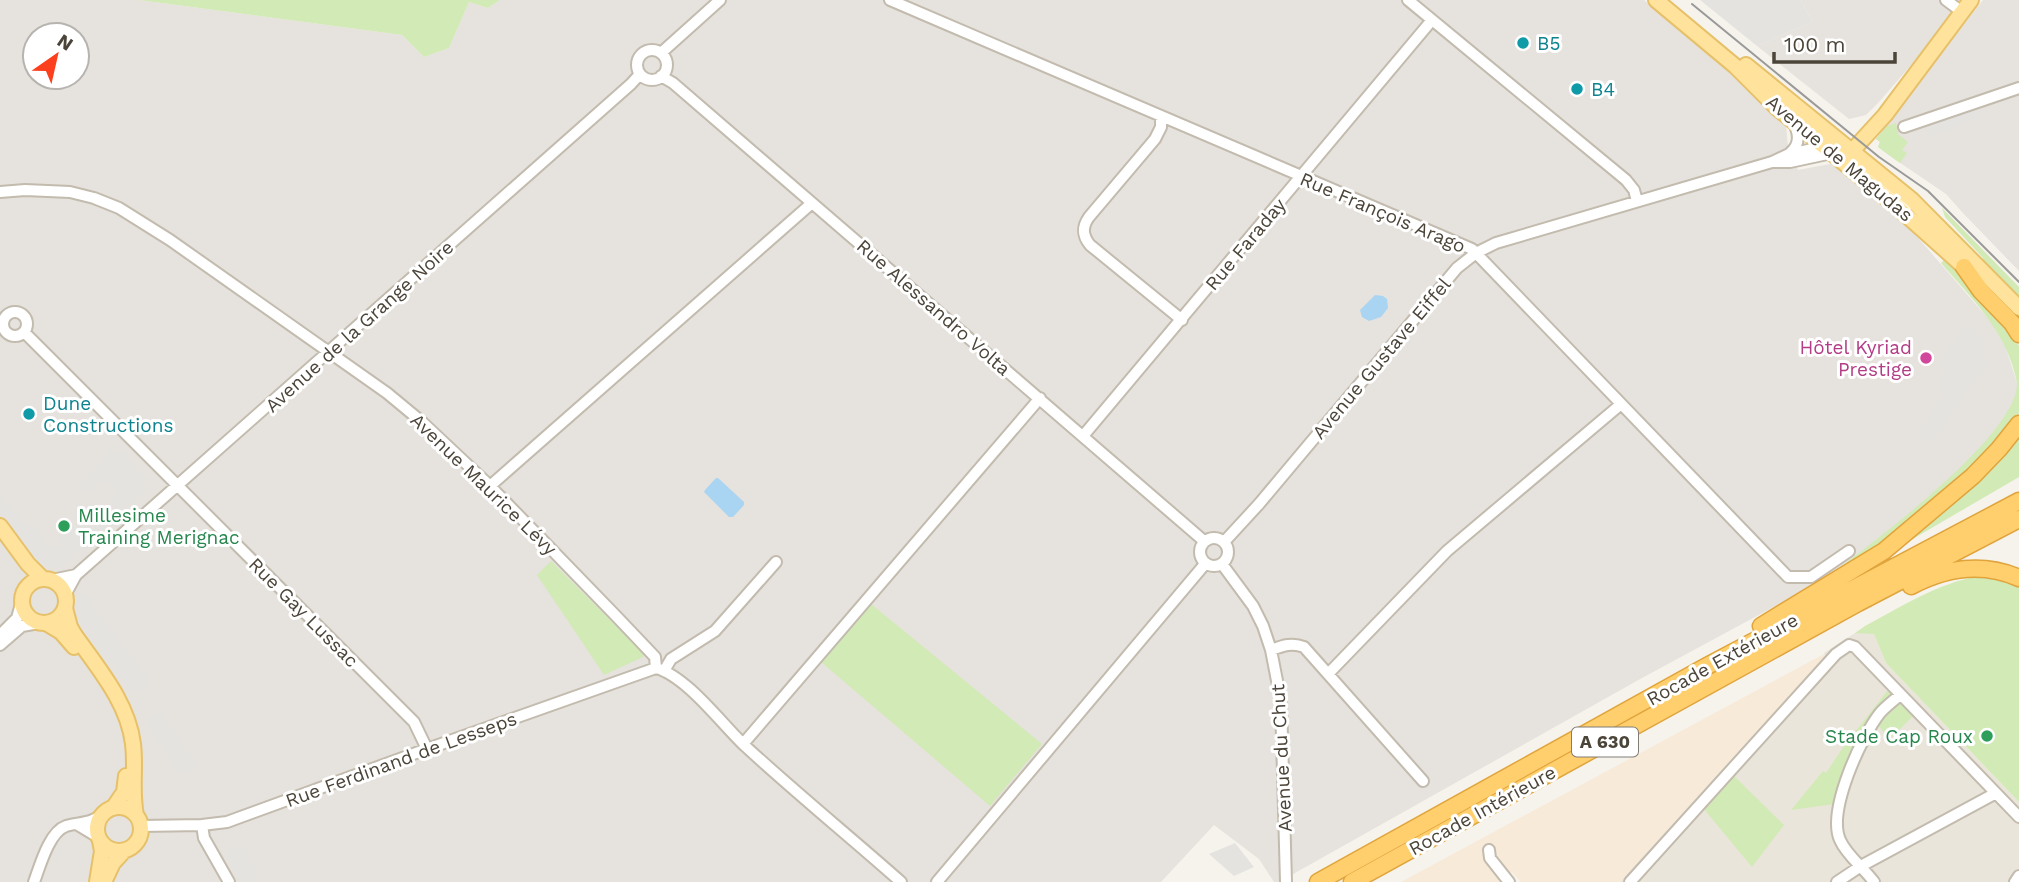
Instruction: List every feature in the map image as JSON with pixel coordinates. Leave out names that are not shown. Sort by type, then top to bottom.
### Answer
[{"type":"highway","points":[[1964,267],[2019,334]]},
{"type":"highway","points":[[1707,666],[1713,654],[1884,551],[1973,476],[2019,424]]},
{"type":"highway","name":"Rocade Extérieure","points":[[1318,882],[1707,666],[2019,501]]},
{"type":"highway","name":"Rocade Intérieure","points":[[1352,882],[1858,603],[2019,519]]},
{"type":"highway","points":[[1858,603],[1873,606],[1925,579],[1950,571],[1974,568],[2006,572],[2019,578]]},
{"type":"main road","name":"Avenue de Magudas","points":[[1656,0],[1735,66],[1793,121],[1838,149],[1931,218],[2019,307]]},
{"type":"main road","name":"Avenue de Magudas","points":[[1666,0],[1838,149],[2019,322]]},
{"type":"main road","points":[[1760,90],[1780,100],[1838,149],[1897,97],[1967,6]]},
{"type":"main road","points":[[0,526],[28,564],[62,589],[70,627],[111,687],[129,723],[134,755],[133,802],[139,820],[139,839],[136,845],[124,851],[113,863],[104,882]]},
{"type":"main road","points":[[0,540],[20,568],[24,582],[26,615],[68,639],[105,692],[124,734],[127,765],[124,792],[97,825],[102,851],[97,882]]},
{"type":"main road","points":[[23,596],[31,583],[48,580]]},
{"type":"main road","points":[[43,623],[58,618],[65,601]]},
{"type":"main road","points":[[108,811],[125,808],[139,820]]},
{"type":"main road","points":[[99,839],[110,850],[124,851]]},
{"type":"street","points":[[661,53],[720,0]]},
{"type":"street","name":"Rue François Arago","points":[[890,0],[1467,247],[1476,253],[1788,577],[1811,577],[1849,551]]},
{"type":"street","points":[[1408,0],[1626,180],[1634,190],[1637,201]]},
{"type":"street","points":[[1947,0],[1967,6]]},
{"type":"street","name":"Rue Faraday","points":[[1083,436],[1432,20]]},
{"type":"street","points":[[652,50],[661,53],[666,64],[661,76],[652,79],[643,77],[637,65],[639,56],[652,50]]},
{"type":"street","name":"Avenue de la Grange Noire","points":[[65,601],[76,575],[631,85],[640,74]]},
{"type":"street","name":"Rue Alessandro Volta","points":[[661,76],[673,83],[1204,541]]},
{"type":"street","points":[[1904,127],[2019,88]]},
{"type":"street","points":[[1161,116],[1161,127],[1155,139],[1089,217],[1084,224],[1084,234],[1090,244],[1182,320]]},
{"type":"street","points":[[1790,153],[1798,141],[1793,121]]},
{"type":"street","name":"Avenue Gustave Eiffel","points":[[1224,542],[1457,268],[1476,253],[1496,243],[1772,162],[1790,153],[1838,149]]},
{"type":"street","name":"Avenue Gustave Eiffel","points":[[1772,162],[1785,163],[1838,149]]},
{"type":"street","name":"Avenue Maurice Lévy","points":[[0,192],[70,192],[119,208],[170,240],[387,393],[422,422],[489,486],[647,647],[660,670],[678,679],[743,744],[901,882]]},
{"type":"street","points":[[489,486],[812,203]]},
{"type":"street","name":"Rue Gay Lussac","points":[[24,332],[414,722],[427,749]]},
{"type":"street","points":[[743,744],[1040,398]]},
{"type":"street","points":[[1328,674],[1447,551],[1620,405]]},
{"type":"street","points":[[1212,538],[1224,542],[1227,556],[1222,564],[1205,564],[1199,552],[1204,541],[1212,538]]},
{"type":"street","points":[[660,670],[671,659],[715,631],[776,562]]},
{"type":"street","points":[[937,882],[1205,564]]},
{"type":"street","name":"Avenue du Chut","points":[[1222,564],[1253,606],[1271,649],[1281,701],[1286,878]]},
{"type":"street","name":"Avenue de la Grange Noire","points":[[48,580],[76,575]]},
{"type":"street","points":[[0,635],[17,618],[23,596]]},
{"type":"street","points":[[0,645],[22,626],[43,623]]},
{"type":"street","points":[[1271,649],[1293,645],[1304,647],[1423,780]]},
{"type":"street","points":[[1630,882],[1836,654],[1849,645],[1855,647],[2019,817]]},
{"type":"street","name":"Rue Ferdinand de Lesseps","points":[[139,820],[202,825],[228,822],[427,749],[660,670]]},
{"type":"street","points":[[1874,882],[1839,839],[1838,814],[1850,771],[1864,738],[1880,713],[1900,695]]},
{"type":"street","points":[[1837,882],[1861,866],[1996,793]]},
{"type":"street","points":[[34,882],[53,837],[64,827],[92,822],[108,811]]},
{"type":"street","points":[[78,825],[99,839]]},
{"type":"street","points":[[202,825],[204,838],[229,882]]},
{"type":"street","points":[[1489,850],[1490,858],[1509,882]]},
{"type":"street","points":[[2015,882],[2019,876]]},
{"type":"shaded area","points":[[0,0],[139,0],[402,35],[424,57],[449,48],[469,2],[488,8],[500,0],[1644,0],[1732,72],[1786,125],[1788,147],[1798,170],[1830,164],[1838,166],[1899,216],[1993,324],[2006,348],[2017,383],[2018,398],[2002,425],[1954,477],[1896,526],[1820,582],[1642,678],[1279,882],[1274,882],[1259,859],[1214,825],[1161,882],[0,882]]},
{"type":"shaded area","points":[[1700,0],[1801,0],[1812,22],[1757,46]]},
{"type":"shaded area","points":[[1801,0],[1964,0],[1879,102],[1866,115],[1849,119],[1757,46],[1812,22]]},
{"type":"shaded area","points":[[1983,0],[2019,0],[2019,271],[1946,194],[1878,147],[1880,142],[1876,139]]},
{"type":"shaded area","points":[[1976,106],[1981,118],[1929,137],[1924,125]]},
{"type":"shaded area","points":[[1966,323],[1974,328],[1972,331],[1987,340],[1981,353],[1990,360],[1931,443],[1917,434],[1943,395],[1940,393],[1943,389],[1936,384],[1944,370],[1937,365]]},
{"type":"shaded area","points":[[111,449],[116,454],[119,450],[142,473],[145,489],[120,512],[108,500],[117,492],[105,478],[88,493],[79,484]]},
{"type":"shaded area","points":[[1,496],[52,549],[60,542],[58,539],[92,510],[107,527],[60,569],[37,566],[0,511]]},
{"type":"shaded area","points":[[79,594],[92,597],[94,608],[150,681],[134,693],[78,621],[82,618],[81,611],[76,610]]},
{"type":"shaded area","points":[[1855,633],[1874,633],[1886,663],[2019,802],[2019,882],[1620,882],[1825,656],[1824,653]]},
{"type":"shaded area","points":[[1824,654],[1620,882],[1521,882],[1512,872],[1499,882],[1401,882]]},
{"type":"shaded area","points":[[160,712],[182,744],[179,747],[183,752],[186,750],[197,767],[181,776],[145,722]]},
{"type":"shaded area","points":[[1235,843],[1254,867],[1234,876],[1209,854]]},
{"type":"shaded area","points":[[242,844],[256,871],[258,879],[255,882],[241,882],[225,851]]},
{"type":"green space","points":[[139,0],[500,0],[488,8],[469,2],[449,48],[424,57],[402,35]]},
{"type":"green space","points":[[1896,123],[1898,134],[1908,142],[1902,150],[1907,153],[1900,163],[1878,147],[1880,142],[1876,139],[1887,126]]},
{"type":"green space","points":[[1942,208],[2019,287],[2019,301],[1984,265],[1983,258],[1945,217]]},
{"type":"green space","points":[[1945,259],[2012,332],[2019,346],[2019,413],[1992,450],[1873,552],[1820,582],[1935,491],[1993,432],[2011,406],[2017,383],[2006,348],[1988,318],[1941,263]]},
{"type":"green space","points":[[2019,434],[2019,477],[1887,554]]},
{"type":"green space","points":[[551,561],[644,654],[643,657],[604,675],[537,575]]},
{"type":"green space","name":"Stade Cap Roux","points":[[1978,576],[1993,577],[2019,586],[2019,802],[1886,663],[1874,634],[1855,633],[1920,596],[1948,584]]},
{"type":"green space","points":[[871,604],[1042,744],[990,806],[821,662]]},
{"type":"green space","points":[[1888,690],[1893,694],[1871,718],[1855,744],[1835,804],[1791,810],[1823,771],[1826,773]]},
{"type":"green space","points":[[1900,702],[1913,716],[1889,740],[1879,726]]},
{"type":"green space","points":[[1733,775],[1784,825],[1752,867],[1703,808]]},
{"type":"water","points":[[1375,295],[1387,299],[1388,308],[1381,317],[1369,321],[1362,317],[1360,310]]},
{"type":"water","points":[[716,478],[744,502],[733,517],[729,517],[704,492]]},
{"type":"tram line","points":[[1692,4],[1879,157],[1928,191],[2019,282]]},
{"type":"place","name":"B5","points":[[1523,43]]},
{"type":"place","name":"B4","points":[[1577,89]]},
{"type":"place","name":"Hôtel Kyriad Prestige","points":[[1926,358]]},
{"type":"place","name":"Dune Constructions","points":[[29,414]]},
{"type":"place","name":"Millesime Training Merignac","points":[[64,526]]},
{"type":"place","name":"Stade Cap Roux","points":[[1987,736]]}]
